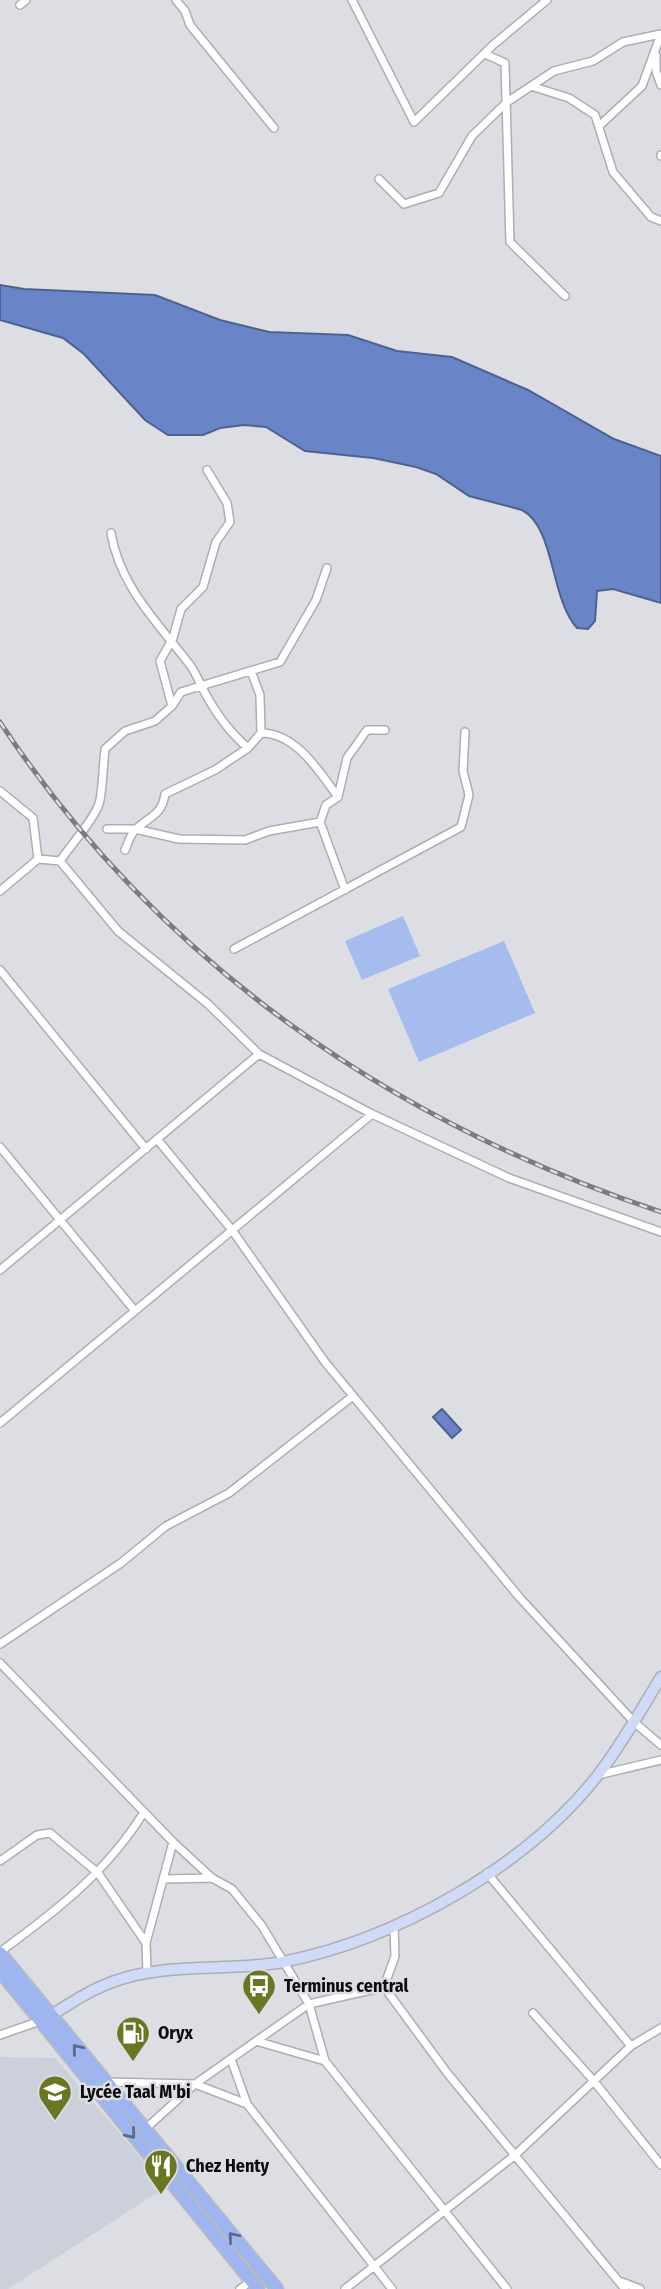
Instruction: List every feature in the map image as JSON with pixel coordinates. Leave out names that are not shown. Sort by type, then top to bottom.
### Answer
[{"type":"main road","points":[[0,1953],[88,2081],[254,2285]]},
{"type":"main road","points":[[0,1971],[104,2082],[277,2289]]},
{"type":"street","points":[[176,0],[185,11],[190,25],[274,128]]},
{"type":"street","points":[[352,0],[414,122],[485,54],[547,0]]},
{"type":"street","points":[[661,34],[656,57],[661,85]]},
{"type":"street","points":[[379,179],[404,204],[439,193],[472,136],[506,102],[554,71],[593,61],[623,42],[661,34]]},
{"type":"street","points":[[599,127],[642,86],[661,34]]},
{"type":"street","points":[[485,54],[505,63],[510,242],[565,296]]},
{"type":"street","points":[[531,86],[569,98],[595,115],[613,172],[651,217],[661,221]]},
{"type":"street","points":[[172,706],[160,662],[170,643],[181,609],[203,587],[216,542],[230,522],[227,503],[207,470]]},
{"type":"street","points":[[111,533],[115,557],[126,581],[170,643],[191,666],[226,729],[248,748]]},
{"type":"street","points":[[60,861],[80,830],[91,820],[100,802],[105,749],[125,731],[155,721],[172,706],[181,692],[202,688],[280,662],[316,600],[327,568]]},
{"type":"street","points":[[125,849],[135,829],[152,820],[163,806],[165,794],[215,770],[248,748],[261,733],[260,695],[251,671]]},
{"type":"street","points":[[345,890],[320,822],[326,805],[338,797],[347,758],[359,738],[367,730],[384,730]]},
{"type":"street","points":[[234,949],[461,827],[469,795],[463,771],[465,732]]},
{"type":"street","points":[[261,733],[276,733],[298,748],[338,797]]},
{"type":"street","points":[[0,791],[33,818],[38,859]]},
{"type":"street","points":[[107,829],[135,829],[179,839],[245,840],[269,831],[320,822]]},
{"type":"street","points":[[0,891],[38,859],[60,861],[118,931],[208,1004],[258,1054],[372,1114],[509,1178],[661,1233]]},
{"type":"street","points":[[0,970],[146,1149]]},
{"type":"street","points":[[0,1270],[258,1054]]},
{"type":"street","points":[[0,1423],[372,1114]]},
{"type":"street","points":[[157,1139],[232,1230],[353,1396],[520,1598],[634,1722],[661,1745]]},
{"type":"street","points":[[0,1147],[135,1311]]},
{"type":"street","points":[[0,1644],[121,1563],[166,1527],[229,1493],[353,1396]]},
{"type":"street","points":[[0,1662],[173,1842],[212,1878],[232,1889],[262,1926],[309,2004],[325,2061],[507,2289]]},
{"type":"street","points":[[0,2035],[45,2019],[82,1995],[115,1981],[147,1972],[283,1962],[394,1927],[427,1910],[536,1837],[598,1775],[661,1677]]},
{"type":"street","points":[[598,1775],[661,1760]]},
{"type":"street","points":[[0,1953],[70,1900],[97,1872],[144,1812]]},
{"type":"street","points":[[0,1861],[19,1845],[45,1832],[97,1872],[146,1943]]},
{"type":"street","points":[[147,1972],[146,1943],[173,1842]]},
{"type":"street","points":[[486,1873],[631,2046]]},
{"type":"street","points":[[164,1879],[212,1878]]},
{"type":"street","points":[[384,1987],[395,1956],[394,1927]]},
{"type":"street","points":[[144,2130],[195,2084],[309,2004],[384,1987]]},
{"type":"street","points":[[384,1987],[448,2074],[625,2289]]},
{"type":"street","points":[[533,2013],[593,2080],[661,2165]]},
{"type":"street","points":[[345,2289],[514,2156],[631,2046],[661,2028]]},
{"type":"street","points":[[256,2041],[325,2061]]},
{"type":"street","points":[[231,2059],[247,2104],[392,2289]]},
{"type":"street","points":[[88,2081],[195,2084],[247,2104]]},
{"type":"street","points":[[618,2280],[640,2289]]},
{"type":"street","points":[[240,2289],[254,2285]]},
{"type":"shaded area","points":[[0,285],[24,289],[155,295],[220,320],[269,332],[348,335],[397,351],[452,357],[528,390],[614,439],[661,456],[661,603],[613,589],[597,591],[595,621],[588,629],[577,628],[562,599],[541,531],[533,519],[522,510],[469,496],[436,474],[416,467],[373,458],[305,451],[266,427],[244,425],[220,428],[203,435],[168,435],[145,420],[84,354],[63,338],[0,320]]},
{"type":"shaded area","points":[[403,916],[420,956],[362,980],[345,941]]},
{"type":"shaded area","points":[[504,941],[535,1013],[419,1062],[388,989]]},
{"type":"shaded area","points":[[442,1409],[461,1430],[452,1438],[433,1417]]},
{"type":"shaded area","name":"Lycée Taal M'bi","points":[[0,2057],[55,2058],[166,2187],[8,2289],[0,2289]]},
{"type":"railway","points":[[0,722],[63,808],[132,887],[207,959],[288,1023],[375,1081],[466,1131],[562,1175],[661,1212]]},
{"type":"place","name":"Terminus central","points":[[259,2016]]},
{"type":"place","name":"Oryx","points":[[133,2063]]},
{"type":"place","name":"Lycée Taal M'bi","points":[[55,2122]]},
{"type":"place","name":"Chez Henty","points":[[161,2196]]}]
